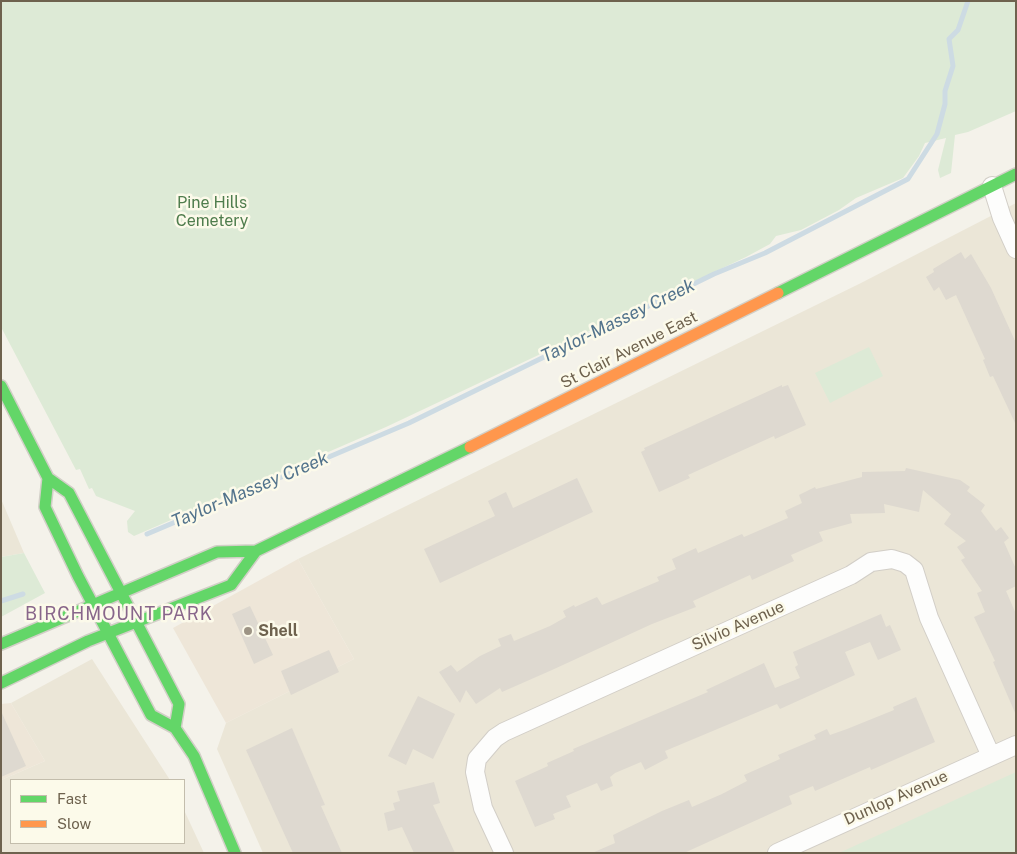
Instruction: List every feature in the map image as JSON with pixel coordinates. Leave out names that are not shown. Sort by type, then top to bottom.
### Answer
[{"type":"main road","name":"St Clair Avenue East","points":[[1,644],[217,552],[256,551],[561,402],[1016,174]]},
{"type":"main road","points":[[1,386],[48,478],[69,493],[179,704],[175,728]]},
{"type":"main road","points":[[48,478],[45,507],[93,604],[151,715],[175,728],[194,756],[235,853]]},
{"type":"main road","name":"St Clair Avenue East","points":[[1,683],[88,641],[231,585],[256,551]]},
{"type":"street","points":[[992,186],[1002,218],[1016,249]]},
{"type":"street","name":"Silvio Avenue","points":[[504,853],[483,808],[475,772],[477,759],[496,738],[513,728],[851,575],[871,562],[892,560],[905,563],[914,570],[929,618],[990,756]]},
{"type":"street","name":"Dunlop Avenue","points":[[776,853],[1016,745]]},
{"type":"shaded area","points":[[1016,203],[1016,853],[263,853],[217,749],[226,723],[354,659],[298,559],[861,283]]},
{"type":"shaded area","points":[[1,499],[24,553],[1,557]]},
{"type":"shaded area","points":[[298,559],[354,659],[226,723],[173,628]]},
{"type":"shaded area","points":[[92,659],[169,779],[10,779],[10,844],[185,844],[185,812],[204,853],[1,853],[1,780],[45,761],[11,703]]},
{"type":"shaded area","points":[[11,703],[45,761],[1,780],[1,704]]},
{"type":"green space","name":"Pine Hills Cemetery","points":[[1,1],[1016,1],[1016,111],[968,132],[955,135],[951,173],[940,178],[938,170],[946,138],[925,143],[919,156],[903,178],[856,198],[839,210],[801,230],[776,236],[770,244],[746,257],[386,427],[134,536],[128,532],[127,521],[135,511],[96,496],[92,488],[89,489],[80,469],[76,470],[1,327]]},
{"type":"green space","points":[[869,347],[883,376],[830,403],[815,373]]},
{"type":"green space","points":[[24,553],[45,593],[1,617],[1,557]]},
{"type":"green space","points":[[1016,772],[1016,853],[839,853]]},
{"type":"building","points":[[961,252],[965,259],[971,254],[991,288],[1016,343],[1016,425],[993,376],[990,377],[983,360],[985,359],[956,295],[946,300],[939,287],[934,291],[926,277],[934,272],[933,269]]},
{"type":"building","points":[[782,385],[782,387],[788,385],[806,425],[775,439],[774,436],[688,475],[690,478],[659,492],[641,452],[645,450],[644,448]]},
{"type":"building","points":[[906,468],[960,480],[970,487],[967,491],[985,505],[981,511],[996,531],[1001,527],[1009,538],[1004,542],[1016,569],[1016,586],[1006,591],[1016,614],[1016,715],[993,662],[995,661],[974,617],[985,612],[977,593],[982,591],[961,560],[965,558],[957,547],[966,541],[944,524],[951,514],[923,490],[919,512],[884,504],[885,513],[850,514],[852,523],[819,532],[823,541],[791,555],[794,561],[752,580],[750,575],[693,601],[696,607],[652,624],[502,692],[500,688],[476,704],[466,690],[460,703],[439,672],[451,665],[457,672],[480,656],[501,646],[498,639],[511,634],[514,641],[550,626],[566,617],[563,611],[574,605],[575,607],[597,597],[602,605],[659,581],[657,577],[676,569],[672,559],[696,548],[698,553],[742,534],[744,537],[788,518],[785,511],[802,503],[799,495],[815,487],[816,489],[862,477],[862,472],[905,471]]},
{"type":"building","points":[[577,478],[593,512],[440,583],[424,549],[495,516],[488,501],[506,492],[513,508]]},
{"type":"building","points":[[250,606],[273,655],[254,664],[232,614]]},
{"type":"building","points":[[881,614],[886,627],[890,625],[901,650],[878,660],[870,642],[845,652],[855,675],[780,709],[777,704],[665,751],[668,758],[645,770],[641,762],[615,773],[610,777],[613,786],[601,791],[597,783],[566,796],[571,807],[553,814],[555,819],[535,827],[515,781],[548,766],[547,763],[574,751],[573,749],[708,692],[706,690],[764,663],[775,688],[800,678],[795,667],[798,665],[793,652]]},
{"type":"building","points":[[329,650],[339,672],[291,695],[281,671]]},
{"type":"building","points":[[418,696],[455,714],[433,759],[413,749],[406,765],[388,756]]},
{"type":"building","points":[[916,697],[935,742],[871,770],[870,767],[815,791],[813,786],[789,796],[792,804],[684,853],[592,853],[615,843],[613,835],[662,811],[689,800],[692,807],[747,781],[744,775],[780,759],[778,755],[816,739],[814,735],[827,729],[830,735],[847,729],[894,710],[893,707]]},
{"type":"building","points":[[1,711],[26,766],[1,777]]},
{"type":"building","points":[[292,728],[325,805],[321,806],[342,853],[293,853],[246,750]]},
{"type":"building","points":[[434,782],[440,803],[433,805],[455,853],[414,853],[402,827],[388,831],[384,813],[395,810],[393,803],[400,801],[397,791]]},
{"type":"waterway","name":"Taylor-Massey Creek","points":[[147,534],[409,423],[714,274],[765,253],[908,179],[937,134],[945,104],[945,91],[953,66],[949,39],[958,30],[968,1]]},
{"type":"waterway","points":[[1,601],[23,594]]},
{"type":"traffic: fast","points":[[778,293],[1016,174]]},
{"type":"traffic: fast","points":[[1,386],[48,478],[69,493],[179,704],[175,728]]},
{"type":"traffic: fast","points":[[1,644],[217,552],[256,551],[470,447]]},
{"type":"traffic: fast","points":[[48,478],[45,507],[78,576],[151,715],[175,728],[194,756],[235,853]]},
{"type":"traffic: fast","points":[[1,683],[88,641],[231,585],[256,551]]},
{"type":"traffic: slow","points":[[470,447],[778,293]]},
{"type":"place","name":"Shell","points":[[248,631]]},
{"type":"district","name":"BIRCHMOUNT PARK","points":[[119,614]]}]
